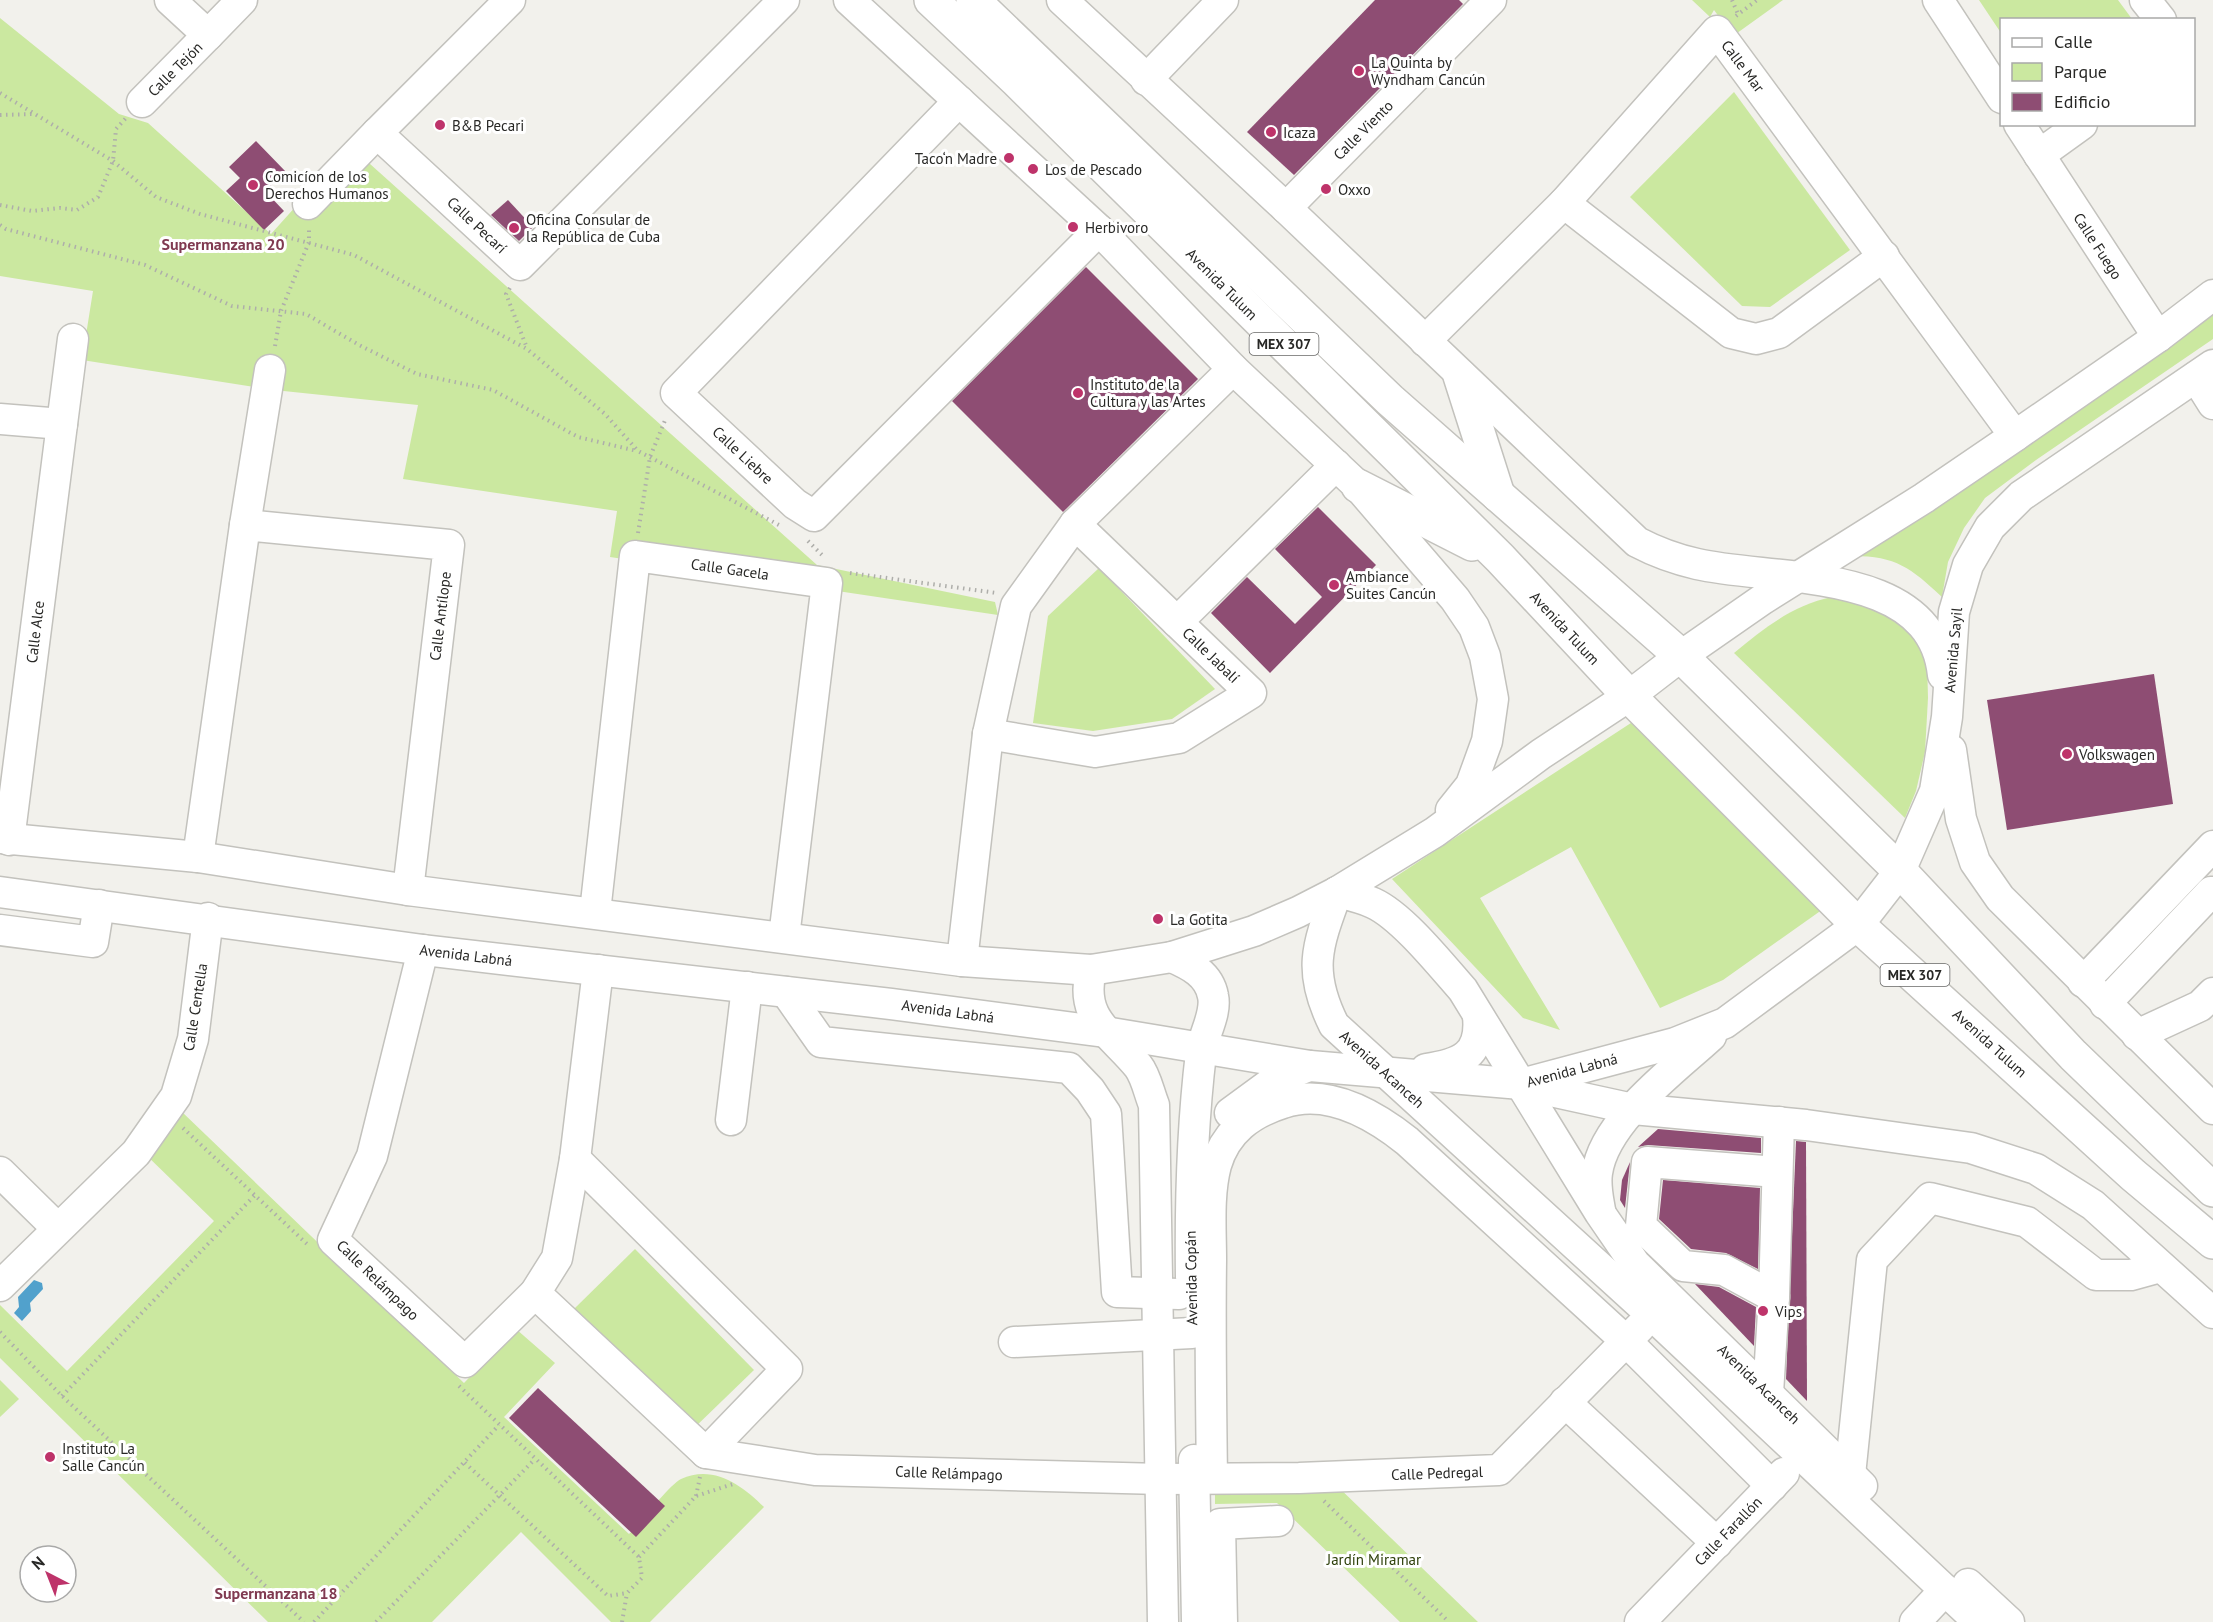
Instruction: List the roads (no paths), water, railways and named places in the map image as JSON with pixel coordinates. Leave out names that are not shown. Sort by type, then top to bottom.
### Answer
[{"type":"main road","name":"Avenida Tulum","points":[[931,0],[1017,81],[1500,558],[1629,696],[1858,925],[2133,1175],[2212,1242]]},
{"type":"main road","name":"Avenida Tulum","points":[[973,0],[1390,400],[1681,656],[1900,871],[2073,1055],[2213,1190]]},
{"type":"main road","points":[[1460,376],[1498,495]]},
{"type":"main road","points":[[1347,475],[1500,558]]},
{"type":"street","name":"Calle Tejón","points":[[171,0],[208,35]]},
{"type":"street","name":"Calle Tejón","points":[[142,102],[242,0]]},
{"type":"street","points":[[308,204],[510,0]]},
{"type":"street","name":"Calle Pecarí","points":[[377,133],[520,265],[784,0]]},
{"type":"street","points":[[849,0],[1099,230],[1233,369],[1347,475],[1455,599],[1474,627],[1485,656],[1493,699],[1487,741],[1471,785],[1435,832]]},
{"type":"street","points":[[1062,0],[1286,208],[1637,542],[1665,556],[1699,565],[1798,576],[1883,597],[1907,609],[1927,630],[1941,655],[1960,819],[1975,862],[2000,898],[2213,1109]]},
{"type":"street","points":[[1146,80],[1223,0]]},
{"type":"street","points":[[1938,0],[2000,96]]},
{"type":"street","points":[[2145,0],[2159,18]]},
{"type":"street","name":"Calle Viento","points":[[1286,208],[1488,1]]},
{"type":"street","name":"Calle Mar","points":[[1425,341],[1564,203],[1728,23],[1884,256],[2015,436]]},
{"type":"street","name":"Calle Liebre","points":[[959,101],[676,393],[795,504],[814,516],[1099,230]]},
{"type":"street","name":"Calle Fuego","points":[[2020,126],[2158,337]]},
{"type":"street","points":[[2039,155],[2079,126]]},
{"type":"street","points":[[1564,203],[1731,333],[1756,339],[1779,333],[1884,256]]},
{"type":"street","points":[[4,839],[198,857],[408,890],[595,912],[962,961],[1092,970],[1172,957],[1254,931],[1337,892],[1435,832],[1541,754],[1629,696],[1681,656],[1798,576],[1924,498],[2158,337],[2213,295]]},
{"type":"street","name":"Calle Alce","points":[[4,839],[73,339]]},
{"type":"street","points":[[962,961],[988,734],[1016,606],[1075,524],[1233,369]]},
{"type":"street","points":[[198,857],[245,525],[270,370]]},
{"type":"street","points":[[2204,371],[2213,404]]},
{"type":"street","name":"Avenida Sayil","points":[[1858,925],[1900,871],[1935,791],[1947,717],[1954,612],[1968,565],[1990,527],[2021,496],[2204,371]]},
{"type":"street","points":[[0,418],[62,424]]},
{"type":"street","points":[[1177,622],[1347,475]]},
{"type":"street","name":"Calle Jabalí","points":[[988,734],[1095,752],[1179,738],[1251,693],[1075,524]]},
{"type":"street","name":"Calle Antílope","points":[[245,525],[449,545],[408,890]]},
{"type":"street","name":"Calle Gacela","points":[[595,912],[634,556],[827,583],[784,937]]},
{"type":"street","points":[[2083,982],[2213,846]]},
{"type":"street","name":"Avenida Labná","points":[[0,892],[207,918],[423,950],[747,987],[1105,1032],[1201,1050],[1310,1066],[1521,1084],[1675,1043],[1725,1023],[1858,925]]},
{"type":"street","name":"Avenida Acanceh","points":[[1979,1622],[1808,1448],[1652,1315],[1387,1073],[1367,1058],[1334,1025],[1320,990],[1317,951],[1337,892],[1375,903],[1398,921],[1463,990],[1600,1213],[1635,1264],[1768,1393],[1808,1448],[1850,1475],[2009,1622]]},
{"type":"street","points":[[2105,1004],[2211,892]]},
{"type":"street","points":[[0,930],[93,942],[99,905]]},
{"type":"street","points":[[1317,951],[1338,922],[1350,914],[1382,909]]},
{"type":"street","name":"Calle Centella","points":[[0,1286],[136,1153],[177,1096],[193,1039],[207,918]]},
{"type":"street","name":"Calle Relámpago","points":[[423,950],[372,1156],[333,1240],[465,1362],[535,1293],[557,1258],[575,1159],[598,970]]},
{"type":"street","name":"Avenida Copán","points":[[1172,957],[1193,967],[1211,989],[1213,1009],[1201,1050],[1191,1155],[1192,1334],[1203,1479],[1197,1622]]},
{"type":"street","points":[[1092,970],[1089,1002],[1098,1023],[1139,1068],[1154,1105],[1160,1336],[1163,1622]]},
{"type":"street","points":[[731,1120],[747,987]]},
{"type":"street","points":[[786,992],[821,1042],[1069,1068],[1090,1090],[1106,1114],[1117,1292],[1191,1295]]},
{"type":"street","points":[[2137,1035],[2200,1006],[2213,993]]},
{"type":"street","points":[[1387,1073],[1447,1066],[1462,1059],[1475,1047],[1479,1029],[1478,1016]]},
{"type":"street","points":[[1600,1213],[1596,1185],[1599,1162],[1606,1147],[1633,1109],[1725,1023]]},
{"type":"street","points":[[1191,1155],[1236,1107],[1275,1080],[1310,1066]]},
{"type":"street","points":[[1521,1084],[1633,1109],[1779,1122],[1971,1148],[2036,1169],[2093,1205],[2213,1312]]},
{"type":"street","points":[[1203,1479],[1209,1354],[1212,1196],[1216,1164],[1229,1138],[1247,1118],[1273,1106],[1312,1097],[1360,1111],[1383,1122],[1542,1262],[1625,1340],[1772,1486]]},
{"type":"street","points":[[1768,1393],[1774,1297],[1779,1122]]},
{"type":"street","points":[[535,1293],[706,1453],[787,1369],[575,1159]]},
{"type":"street","points":[[1774,1297],[1724,1270],[1683,1266],[1641,1226],[1647,1162],[1777,1172]]},
{"type":"street","points":[[0,1172],[57,1228]]},
{"type":"street","points":[[1850,1475],[1872,1260],[1929,1198],[2027,1222],[2096,1275],[2131,1275],[2160,1267]]},
{"type":"street","name":"Calle Pedregal","points":[[1203,1479],[1299,1478],[1499,1470],[1652,1315]]},
{"type":"street","points":[[1014,1342],[1192,1334]]},
{"type":"street","points":[[1565,1402],[1717,1543]]},
{"type":"street","name":"Calle Farallón","points":[[1640,1622],[1808,1448]]},
{"type":"street","name":"Calle Relámpago","points":[[706,1453],[815,1470],[1203,1479]]},
{"type":"street","points":[[1222,1622],[1220,1524],[1278,1521]]},
{"type":"street","points":[[1915,1622],[1946,1590]]},
{"type":"water","points":[[34,1280],[42,1283],[43,1289],[30,1303],[31,1311],[22,1321],[14,1313],[19,1307],[18,1297]]},
{"type":"place","name":"La Quinta by Wyndham Cancún","points":[[1359,71]]},
{"type":"place","name":"B&B Pecari","points":[[440,125]]},
{"type":"place","name":"Icaza","points":[[1271,132]]},
{"type":"place","name":"Taco‘n Madre","points":[[1009,158]]},
{"type":"place","name":"Los de Pescado","points":[[1033,169]]},
{"type":"place","name":"Comicíon de los Derechos Humanos","points":[[253,185]]},
{"type":"place","name":"Oxxo","points":[[1326,189]]},
{"type":"place","name":"Herbivoro","points":[[1073,227]]},
{"type":"place","name":"Oficina Consular de la República de Cuba","points":[[514,228]]},
{"type":"place","name":"Instituto de la Cultura y las Artes","points":[[1078,393]]},
{"type":"place","name":"Ambiance Suites Cancún","points":[[1334,585]]},
{"type":"place","name":"Volkswagen","points":[[2067,754]]},
{"type":"place","name":"La Gotita","points":[[1158,919]]},
{"type":"place","name":"Vips","points":[[1763,1311]]},
{"type":"place","name":"Instituto La Salle Cancún","points":[[50,1457]]},
{"type":"district","name":"Supermanzana 20","points":[[223,244]]},
{"type":"district","name":"Supermanzana 18","points":[[276,1593]]},
{"type":"park label","name":"Jardín Miramar","points":[[1374,1559]]}]
